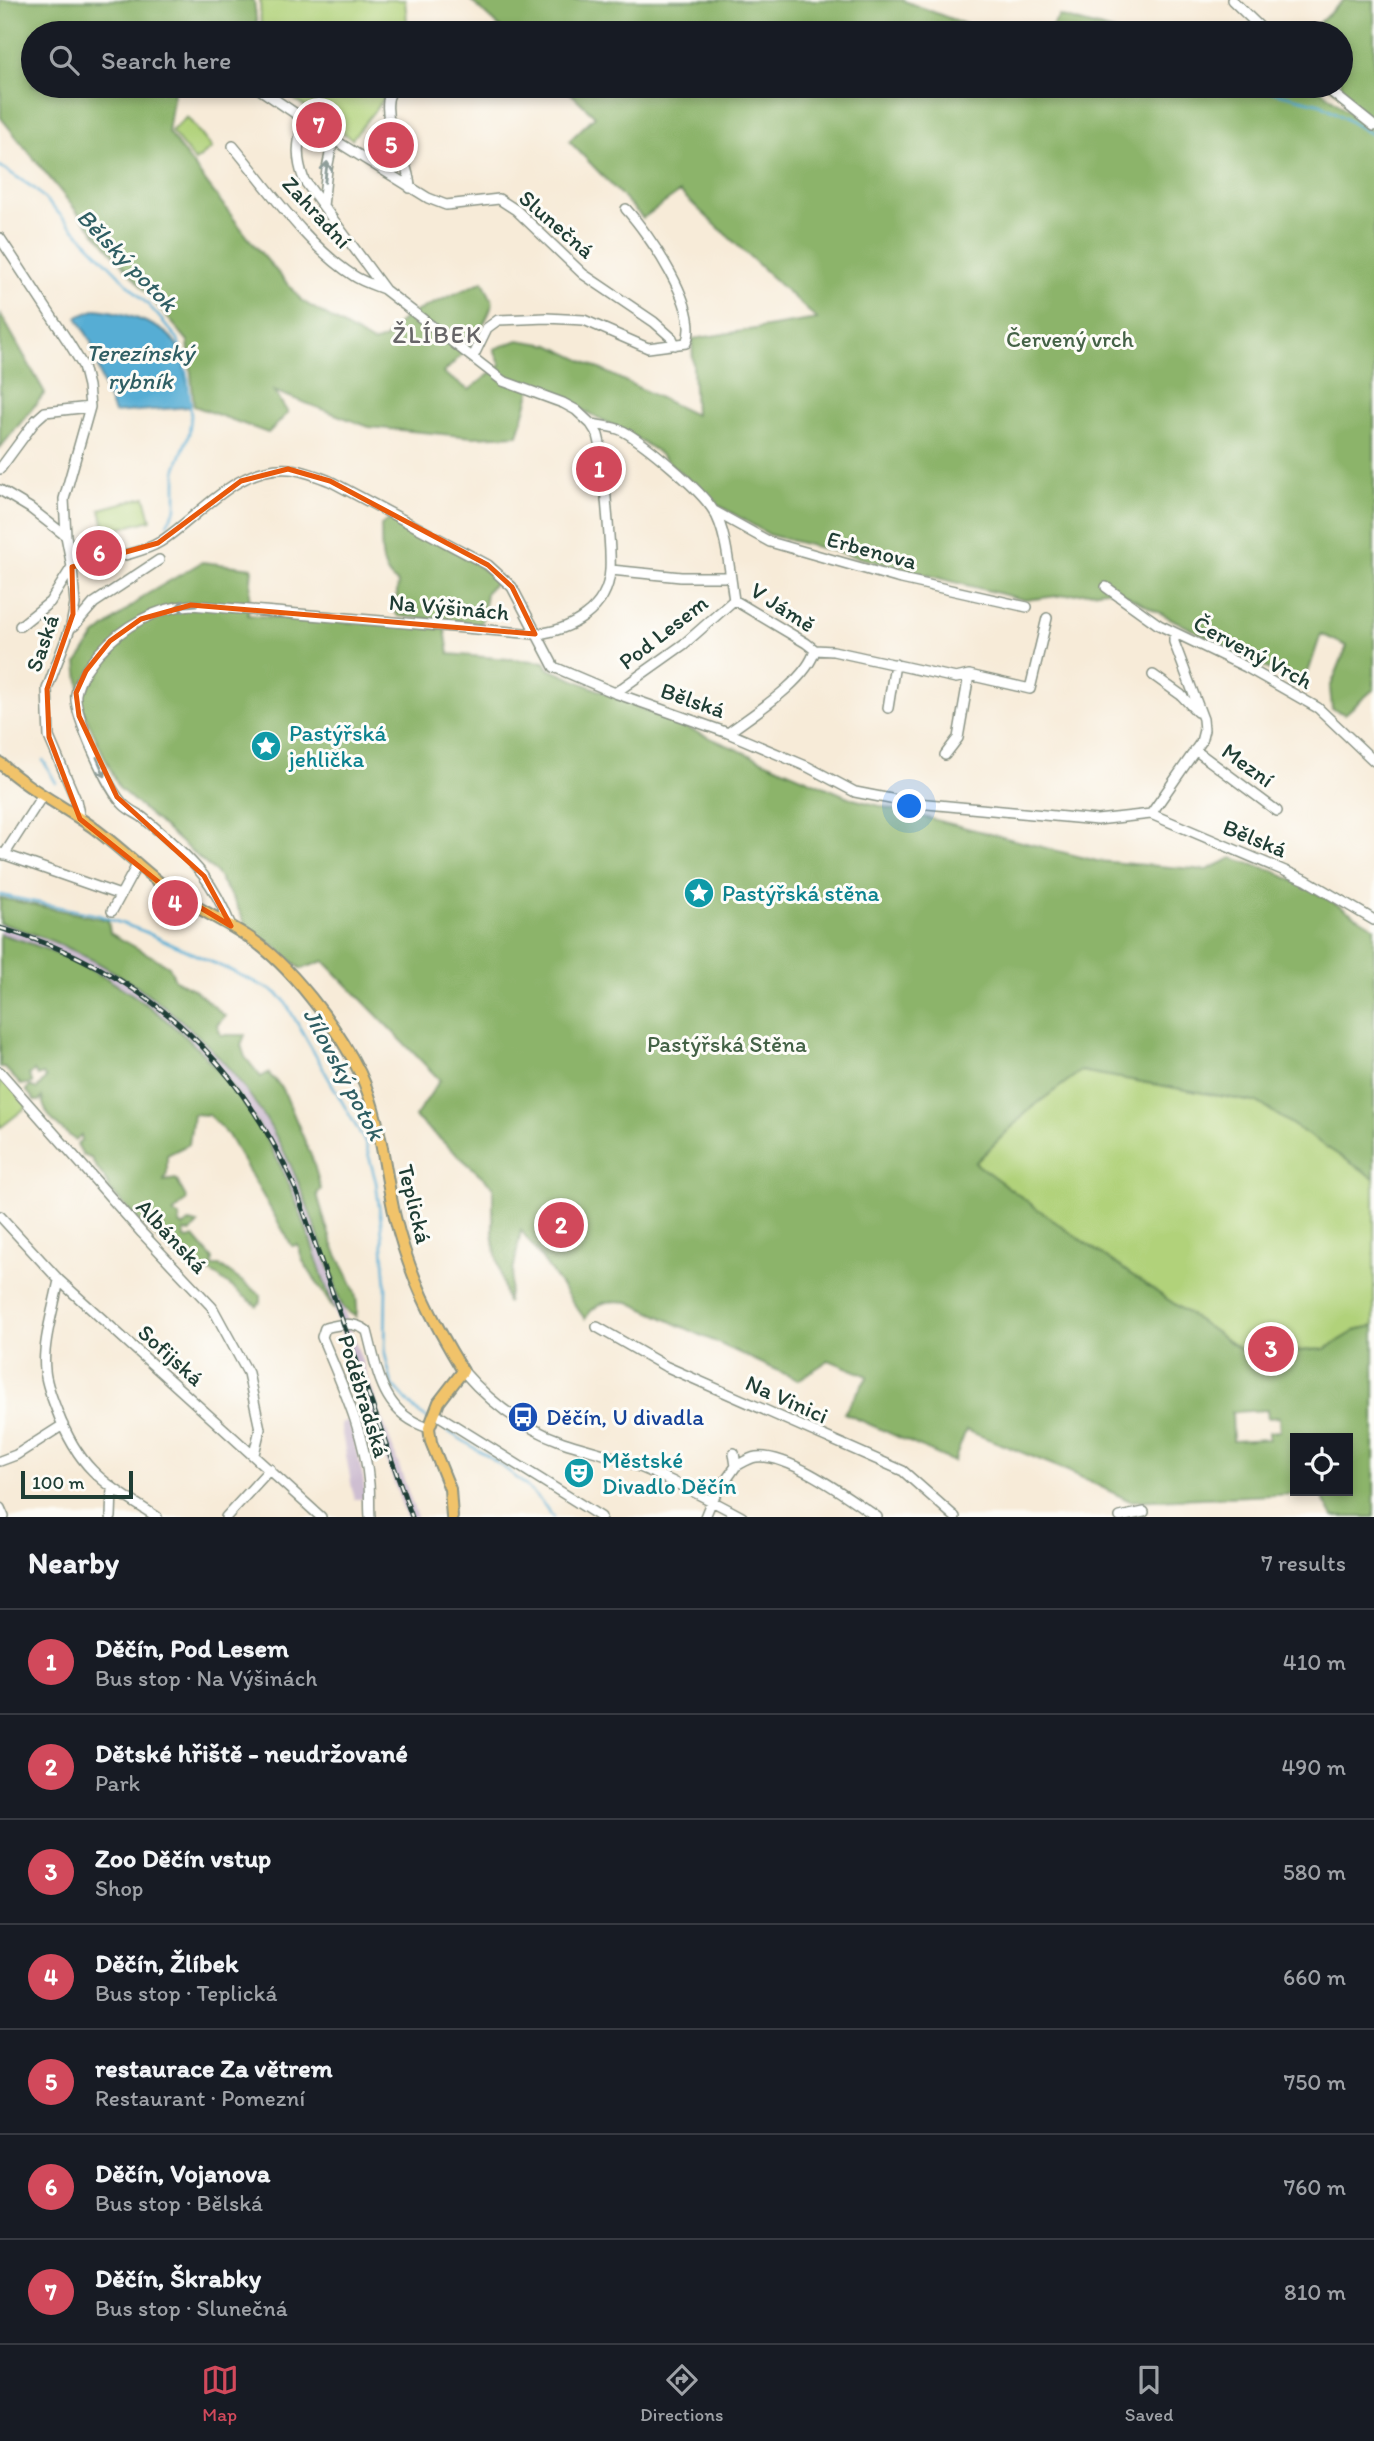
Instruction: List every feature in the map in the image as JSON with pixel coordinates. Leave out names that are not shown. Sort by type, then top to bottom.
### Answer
[{"type":"main road","name":"Teplická","points":[[0,763],[42,796],[80,820],[178,896],[232,926],[271,954],[295,977],[359,1072],[372,1107],[394,1216],[408,1263],[429,1312],[463,1371]]},
{"type":"main road","points":[[452,1517],[450,1489],[431,1442],[429,1427],[463,1371]]},
{"type":"street","points":[[1232,0],[1254,21]]},
{"type":"street","name":"Slunečná","points":[[272,98],[410,188],[446,205],[499,199],[516,209],[583,274],[654,322],[672,338],[675,345]]},
{"type":"street","points":[[389,98],[389,112],[410,176],[410,188]]},
{"type":"street","points":[[1339,98],[1374,126]]},
{"type":"street","points":[[303,119],[297,148],[298,164],[304,180],[385,290],[503,382],[563,403],[576,410],[591,424],[612,427],[635,439],[676,472],[714,511],[726,547],[730,577]]},
{"type":"street","points":[[323,205],[333,139]]},
{"type":"street","name":"Zahradní","points":[[233,146],[295,221],[331,258],[356,277],[385,290]]},
{"type":"street","points":[[470,355],[487,328],[498,320],[584,320],[648,348],[686,343],[690,335],[681,296],[667,263],[626,209]]},
{"type":"street","name":"Saská","points":[[0,238],[83,366],[88,386],[89,407],[64,499],[75,604],[71,626],[47,689],[49,737],[76,800],[80,820]]},
{"type":"street","points":[[0,469],[36,420],[45,412],[89,407]]},
{"type":"street","name":"Na Výšinách","points":[[232,926],[204,876],[177,847],[117,797],[109,785],[76,704],[76,693],[86,670],[120,632],[141,619],[191,605],[535,634],[562,629],[588,614],[604,593],[611,569],[602,452],[598,435],[591,424]]},
{"type":"street","name":"Bělská","points":[[72,568],[158,543],[242,481],[265,471],[288,469],[309,473],[330,481],[488,565],[512,587],[554,667],[615,693],[728,733],[808,767],[855,792],[906,802],[1097,820],[1151,814],[1306,880],[1374,920]]},
{"type":"street","points":[[0,489],[66,536]]},
{"type":"street","name":"Erbenova","points":[[714,511],[770,542],[897,578],[1027,607]]},
{"type":"street","points":[[71,626],[104,597],[159,560]]},
{"type":"street","points":[[20,626],[50,602],[72,568]]},
{"type":"street","name":"V Jámě","points":[[611,569],[681,577],[730,577],[734,600],[815,650],[832,651],[956,678],[969,674],[1030,689],[1047,618]]},
{"type":"street","name":"Červený Vrch","points":[[1106,587],[1159,625],[1246,667],[1318,708],[1374,761]]},
{"type":"street","name":"Pod Lesem","points":[[615,693],[684,644],[734,600]]},
{"type":"street","points":[[1151,814],[1195,750],[1204,730],[1174,642],[1174,632]]},
{"type":"street","points":[[728,733],[783,691],[811,664],[815,650]]},
{"type":"street","points":[[888,708],[895,664]]},
{"type":"street","points":[[945,755],[958,738],[969,674]]},
{"type":"street","points":[[1153,675],[1181,695],[1201,715]]},
{"type":"street","name":"Mezní","points":[[1195,750],[1278,811]]},
{"type":"street","points":[[42,796],[2,854],[120,895]]},
{"type":"street","points":[[112,911],[137,865]]},
{"type":"street","name":"Albánská","points":[[0,1072],[142,1233],[212,1307],[248,1373],[260,1429],[254,1454]]},
{"type":"street","name":"Sofijská","points":[[0,1216],[59,1280],[321,1517]]},
{"type":"street","points":[[59,1280],[45,1370],[63,1426],[75,1451],[91,1471],[157,1517]]},
{"type":"street","name":"Poděbradská","points":[[370,1517],[365,1459],[349,1403],[322,1336],[325,1328],[350,1323],[366,1331],[379,1381],[386,1396],[418,1425],[429,1427]]},
{"type":"street","name":"Na Vinici","points":[[597,1327],[665,1366],[903,1471],[955,1517]]},
{"type":"street","name":"Teplická","points":[[463,1371],[494,1404],[524,1424],[560,1441],[634,1464],[742,1517]]},
{"type":"street","points":[[437,1415],[601,1517]]},
{"type":"street","points":[[0,1461],[16,1455],[63,1426]]},
{"type":"street","points":[[734,1453],[736,1466]]},
{"type":"street","points":[[705,1517],[712,1500],[736,1466],[754,1457],[771,1458],[820,1479],[877,1517]]},
{"type":"street","points":[[226,1517],[270,1469]]},
{"type":"street","points":[[111,1517],[112,1488]]},
{"type":"street","points":[[0,1508],[4,1517]]},
{"type":"street","points":[[1120,1517],[1144,1512]]},
{"type":"highlighted area","points":[[288,469],[330,481],[488,565],[512,587],[527,613],[535,634],[191,605],[141,619],[110,641],[86,671],[76,693],[79,716],[117,797],[204,876],[231,926],[161,884],[80,819],[49,737],[47,712],[47,689],[73,614],[72,567],[158,543],[241,481]]},
{"type":"shaded area","points":[[0,923],[85,955],[152,995],[208,1043],[261,1111],[301,1188],[417,1517],[406,1517],[292,1192],[253,1116],[201,1050],[146,1003],[81,964],[0,934]]},
{"type":"shaded area","points":[[349,1420],[366,1499],[354,1499],[340,1423]]},
{"type":"green space","name":"Červený vrch","points":[[0,0],[254,0],[256,21],[21,21],[21,98],[173,98],[168,132],[250,240],[302,301],[373,343],[384,339],[406,316],[483,281],[493,303],[489,314],[459,358],[443,373],[469,390],[501,365],[494,349],[518,340],[550,345],[695,415],[692,339],[817,319],[680,192],[643,218],[569,141],[595,116],[576,98],[1331,98],[1374,132],[1374,689],[1345,714],[1332,709],[1330,688],[1347,646],[1321,634],[1309,670],[1297,684],[1114,589],[1025,600],[770,535],[713,502],[655,450],[624,431],[532,385],[518,435],[473,437],[369,427],[274,391],[288,413],[268,433],[194,406],[188,341],[1,118]]},
{"type":"green space","points":[[260,0],[405,0],[407,21],[261,21]]},
{"type":"green space","points":[[470,0],[902,0],[957,21],[493,21]]},
{"type":"green space","points":[[1344,0],[1374,0],[1374,122],[1345,98],[1353,98],[1353,21],[1321,21]]},
{"type":"green space","points":[[1059,16],[1077,21],[1055,21]]},
{"type":"green space","points":[[292,98],[383,98],[352,139]]},
{"type":"green space","points":[[187,117],[212,148],[195,161],[171,131]]},
{"type":"green space","points":[[0,313],[45,393],[0,448]]},
{"type":"green space","points":[[145,497],[151,520],[106,532],[100,509]]},
{"type":"green space","points":[[389,520],[446,547],[476,564],[497,581],[486,592],[482,622],[479,624],[398,616],[395,612],[398,583],[387,572],[382,550],[381,525]]},
{"type":"green space","name":"Pastýřská Stěna","points":[[202,562],[252,568],[248,615],[445,629],[449,654],[545,662],[549,669],[853,799],[1097,861],[1207,870],[1232,858],[1274,871],[1323,896],[1374,927],[1374,1178],[1259,1103],[1081,1071],[1031,1108],[975,1163],[1065,1229],[1256,1360],[1276,1352],[1278,1355],[1325,1349],[1359,1329],[1374,1326],[1374,1517],[1333,1517],[1322,1496],[1353,1496],[1353,1433],[1290,1433],[1290,1494],[1130,1501],[1068,1471],[966,1430],[954,1462],[844,1413],[868,1376],[829,1360],[798,1380],[629,1302],[615,1301],[598,1305],[585,1319],[521,1230],[507,1303],[493,1240],[493,1186],[415,1117],[440,1080],[324,961],[301,969],[274,945],[248,930],[235,902],[216,873],[119,788],[82,708],[77,663],[95,636],[144,596]],"holes":[[[1267,1410],[1268,1418],[1279,1417],[1280,1431],[1269,1432],[1269,1439],[1233,1441],[1232,1412]]]},
{"type":"green space","points":[[0,898],[108,920],[110,933],[169,966],[175,980],[195,990],[225,1016],[217,1025],[221,1035],[245,1035],[241,1045],[245,1057],[261,1077],[268,1073],[283,1089],[312,1158],[321,1189],[317,1194],[327,1227],[354,1290],[356,1317],[341,1304],[304,1197],[282,1148],[255,1102],[222,1061],[185,1024],[144,991],[99,963],[51,941],[0,923]]},
{"type":"green space","points":[[0,934],[45,949],[88,968],[165,1019],[199,1050],[230,1085],[257,1123],[280,1165],[302,1218],[334,1310],[303,1261],[298,1245],[292,1246],[228,1135],[209,1115],[193,1114],[189,1144],[167,1155],[164,1181],[176,1179],[187,1199],[173,1213],[180,1217],[179,1223],[183,1227],[189,1222],[198,1224],[191,1232],[184,1231],[185,1238],[194,1237],[213,1259],[212,1266],[220,1266],[261,1295],[261,1302],[257,1306],[208,1271],[189,1268],[109,1189],[92,1159],[83,1155],[77,1144],[82,1140],[81,1135],[75,1140],[64,1131],[49,1116],[42,1097],[35,1101],[26,1090],[30,1086],[37,1089],[46,1078],[43,1074],[38,1076],[34,1071],[29,1075],[33,1083],[21,1085],[4,1067],[0,1067]]},
{"type":"green space","points":[[1081,1071],[1259,1103],[1374,1178],[1374,1326],[1359,1329],[1325,1349],[1285,1352],[1256,1360],[1065,1229],[975,1163],[1031,1108]]},
{"type":"green space","points":[[0,1075],[28,1106],[0,1128]]},
{"type":"water","name":"Terezínský rybník","points":[[97,309],[140,320],[162,330],[170,337],[176,344],[184,365],[191,404],[189,407],[114,413],[91,342],[77,317]]},
{"type":"waterway","points":[[1297,98],[1321,104],[1374,136]]},
{"type":"waterway","name":"Bělský potok","points":[[0,166],[35,189],[178,339],[188,380],[191,416],[189,434],[176,468],[176,508],[167,524]]},
{"type":"waterway","name":"Bělský potok","points":[[43,760],[56,783]]},
{"type":"waterway","name":"Jílovský potok","points":[[0,895],[98,915],[143,931],[275,992],[284,1000],[365,1142],[376,1182],[381,1222],[386,1286],[385,1354],[392,1384],[416,1411],[430,1420]]},
{"type":"waterway","name":"Jílovský potok","points":[[435,1423],[514,1476],[553,1517]]},
{"type":"railway","points":[[0,928],[51,945],[97,967],[140,993],[179,1024],[214,1059],[245,1099],[272,1142],[296,1190],[412,1517]]},
{"type":"place","name":"Děčín, Škrabky","points":[[319,125]]},
{"type":"place","name":"restaurace Za větrem","points":[[391,145]]},
{"type":"place","name":"Děčín, Pod Lesem","points":[[599,469]]},
{"type":"place","name":"Děčín, Vojanova","points":[[99,553]]},
{"type":"place","name":"Pastýřská jehlička","points":[[266,746]]},
{"type":"place","name":"Pastýřská stěna","points":[[699,893]]},
{"type":"place","name":"Děčín, Žlíbek","points":[[175,903]]},
{"type":"place","name":"Dětské hřiště - neudržované","points":[[561,1225]]},
{"type":"place","name":"Zoo Děčín vstup","points":[[1271,1349]]},
{"type":"place","name":"Děčín, U divadla","points":[[523,1417]]},
{"type":"place","name":"Městské Divadlo Děčín","points":[[579,1473]]},
{"type":"district","name":"ŽLÍBEK","points":[[438,335]]}]
